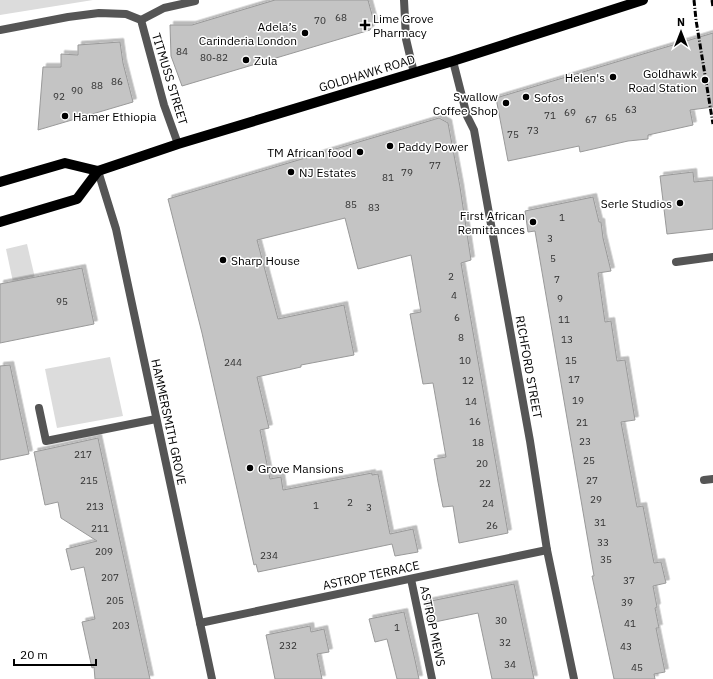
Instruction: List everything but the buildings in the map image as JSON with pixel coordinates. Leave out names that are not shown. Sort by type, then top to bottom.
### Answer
[{"type":"main road","name":"GOLDHAWK ROAD","points":[[98,171],[178,144],[453,61],[643,0]]},
{"type":"main road","points":[[0,182],[65,163],[98,171],[77,199],[0,222]]},
{"type":"street","points":[[404,0],[407,43],[414,73]]},
{"type":"street","name":"TITMUSS STREET","points":[[0,30],[68,17],[99,13],[126,14],[141,20],[164,8],[195,1]]},
{"type":"street","name":"TITMUSS STREET","points":[[141,20],[164,105],[178,144]]},
{"type":"street","name":"RICHFORD STREET","points":[[453,61],[467,116],[474,130],[530,441],[547,550],[574,679]]},
{"type":"street","name":"HAMMERSMITH GROVE","points":[[98,171],[117,236],[212,679]]},
{"type":"street","points":[[676,262],[713,257]]},
{"type":"street","points":[[39,408],[46,441],[156,419]]},
{"type":"street","points":[[704,480],[713,479]]},
{"type":"street","name":"ASTROP TERRACE","points":[[200,624],[547,550]]},
{"type":"street","name":"ASTROP MEWS","points":[[411,579],[432,679]]},
{"type":"shaded area","points":[[0,0],[93,0],[0,15]]},
{"type":"shaded area","points":[[27,244],[35,278],[13,282],[6,249]]},
{"type":"shaded area","points":[[110,357],[123,416],[57,428],[45,369]]},
{"type":"railway","points":[[694,0],[713,124]]},
{"type":"railway","points":[[712,0],[713,7]]},
{"type":"place","name":"Lime Grove Pharmacy","points":[[365,25]]},
{"type":"place","name":"Adela’s Carinderia London","points":[[305,33]]},
{"type":"place","name":"Zula","points":[[246,60]]},
{"type":"place","name":"Helen's","points":[[613,77]]},
{"type":"place","name":"Goldhawk Road Station","points":[[705,80]]},
{"type":"place","name":"Sofos","points":[[526,97]]},
{"type":"place","name":"Swallow Coffee Shop","points":[[506,103]]},
{"type":"place","name":"Hamer Ethiopia","points":[[65,116]]},
{"type":"place","name":"Paddy Power","points":[[390,146]]},
{"type":"place","name":"TM African food","points":[[360,152]]},
{"type":"place","name":"NJ Estates","points":[[291,172]]},
{"type":"place","name":"Serle Studios","points":[[680,203]]},
{"type":"place","name":"First African Remittances","points":[[533,222]]},
{"type":"place","name":"Sharp House","points":[[223,260]]},
{"type":"place","name":"Grove Mansions","points":[[250,468]]}]
